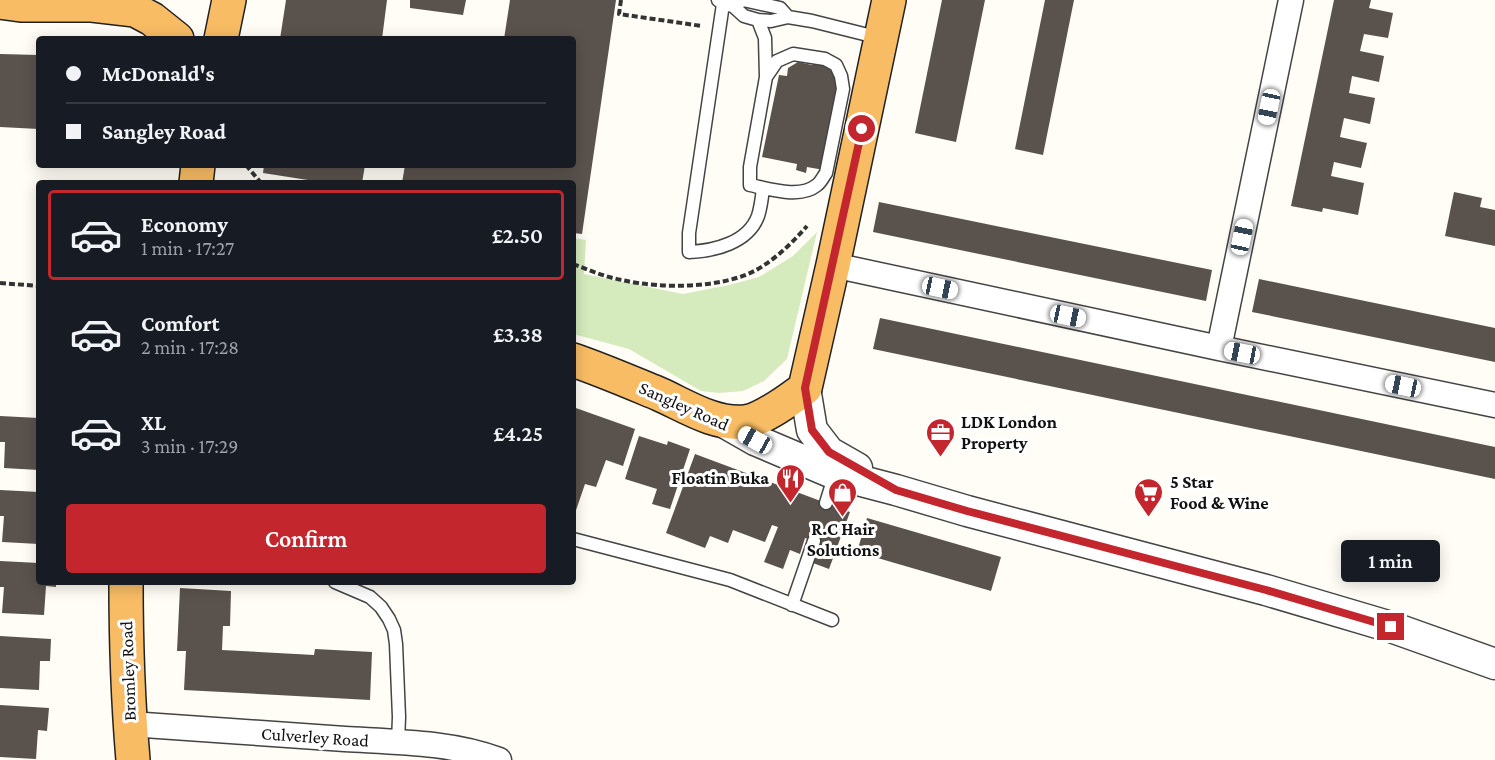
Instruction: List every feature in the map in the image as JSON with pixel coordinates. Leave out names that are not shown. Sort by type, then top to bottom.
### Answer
[{"type":"highway","points":[[222,36],[229,0]]},
{"type":"highway","points":[[720,420],[747,422],[769,412],[805,388],[889,0]]},
{"type":"highway","points":[[0,3],[140,5],[152,19],[173,36]]},
{"type":"highway","name":"Sangley Road","points":[[576,361],[604,370],[720,420]]},
{"type":"highway","name":"Bromley Road","points":[[126,585],[126,643],[133,760]]},
{"type":"street","points":[[1219,348],[1291,0]]},
{"type":"street","points":[[833,265],[1495,405]]},
{"type":"street","name":"Sangley Road","points":[[805,388],[812,430],[829,452],[896,490]]},
{"type":"street","name":"Sangley Road","points":[[720,420],[755,440],[835,474],[1266,590],[1391,627],[1495,664]]},
{"type":"street","name":"Culverley Road","points":[[130,724],[398,742],[454,754],[489,758]]},
{"type":"lane","points":[[725,3],[743,0],[780,8],[788,17]]},
{"type":"lane","points":[[725,3],[719,29],[689,233],[689,252],[706,251],[724,246],[748,231],[759,214],[763,188]]},
{"type":"lane","points":[[725,3],[744,16],[758,20],[771,21],[788,17],[881,39]]},
{"type":"lane","points":[[758,20],[765,38],[766,77],[750,167],[750,185],[797,193],[810,189],[819,184],[826,173],[843,89],[841,76],[836,65],[825,59],[793,54],[777,61],[766,77]]},
{"type":"lane","points":[[826,503],[835,474]]},
{"type":"lane","points":[[576,540],[730,580],[832,620]]},
{"type":"lane","points":[[792,604],[814,541]]},
{"type":"lane","points":[[342,585],[370,597],[381,607],[394,630],[399,717],[398,742]]},
{"type":"path","points":[[621,0],[619,14],[719,29]]},
{"type":"path","points":[[248,168],[258,180]]},
{"type":"path","points":[[0,283],[36,286]]},
{"type":"green space","points":[[817,232],[787,359],[764,381],[743,391],[719,393],[701,391],[629,349],[576,335],[576,238],[586,240],[584,274],[683,294],[759,277],[793,256]]},
{"type":"building","points":[[286,0],[387,0],[382,36],[280,36]]},
{"type":"building","points":[[410,0],[466,0],[463,15],[410,8]]},
{"type":"building","points":[[510,0],[616,0],[582,234],[576,233],[576,180],[402,180],[404,168],[576,168],[576,36],[504,36]]},
{"type":"building","points":[[942,0],[985,0],[956,142],[915,133]]},
{"type":"building","points":[[1045,0],[1074,0],[1043,155],[1015,149]]},
{"type":"building","points":[[1334,0],[1371,0],[1369,8],[1393,13],[1388,38],[1364,34],[1360,51],[1384,56],[1379,82],[1352,76],[1349,93],[1375,98],[1370,124],[1344,118],[1340,137],[1367,143],[1361,168],[1334,162],[1331,176],[1364,183],[1358,215],[1323,208],[1322,212],[1291,206]]},
{"type":"building","points":[[0,54],[36,55],[36,129],[0,127]]},
{"type":"building","points":[[798,62],[826,65],[835,76],[836,86],[841,88],[824,170],[807,167],[806,173],[796,170],[797,164],[762,157],[779,75],[787,76],[788,68]]},
{"type":"building","points":[[264,168],[364,168],[362,180],[308,180],[263,173]]},
{"type":"building","points":[[1454,192],[1482,198],[1480,207],[1495,210],[1495,246],[1445,236]]},
{"type":"building","points":[[879,202],[1212,270],[1206,301],[873,232]]},
{"type":"building","points":[[1259,279],[1495,328],[1495,362],[1252,312]]},
{"type":"building","points":[[880,318],[1495,447],[1495,479],[873,349]]},
{"type":"building","points":[[576,408],[635,429],[623,466],[606,460],[596,487],[585,484],[576,510]]},
{"type":"building","points":[[0,416],[36,418],[36,470],[4,468],[5,442],[0,442]]},
{"type":"building","points":[[639,436],[667,445],[668,441],[690,449],[670,509],[652,504],[657,489],[625,479]]},
{"type":"building","points":[[695,454],[850,512],[829,569],[813,563],[820,543],[805,538],[800,554],[790,550],[783,569],[764,562],[778,527],[772,525],[765,542],[733,530],[728,543],[710,536],[705,548],[666,533]]},
{"type":"building","points":[[0,490],[36,492],[36,544],[2,542],[4,516],[0,516]]},
{"type":"building","points":[[867,518],[1001,557],[991,591],[857,552]]},
{"type":"building","points":[[0,561],[36,563],[36,585],[56,585],[56,587],[46,586],[44,615],[2,613],[4,587],[0,587]]},
{"type":"building","points":[[180,588],[231,591],[230,626],[223,626],[222,650],[314,655],[315,649],[372,652],[370,700],[184,690],[186,651],[177,651]]},
{"type":"building","points":[[0,636],[51,639],[50,661],[40,661],[39,690],[0,688]]},
{"type":"building","points":[[0,705],[49,708],[47,731],[38,730],[36,759],[0,757]]},
{"type":"place","name":"LDK London Property","points":[[940,458]]},
{"type":"place","name":"Floatin Buka","points":[[790,504]]},
{"type":"place","name":"R.C Hair Solutions","points":[[843,518]]},
{"type":"place","name":"5 Star Food & Wine","points":[[1149,518]]},
{"type":"route","points":[[862,129],[805,388],[812,430],[829,452],[896,490],[1266,590],[1391,627]]}]
